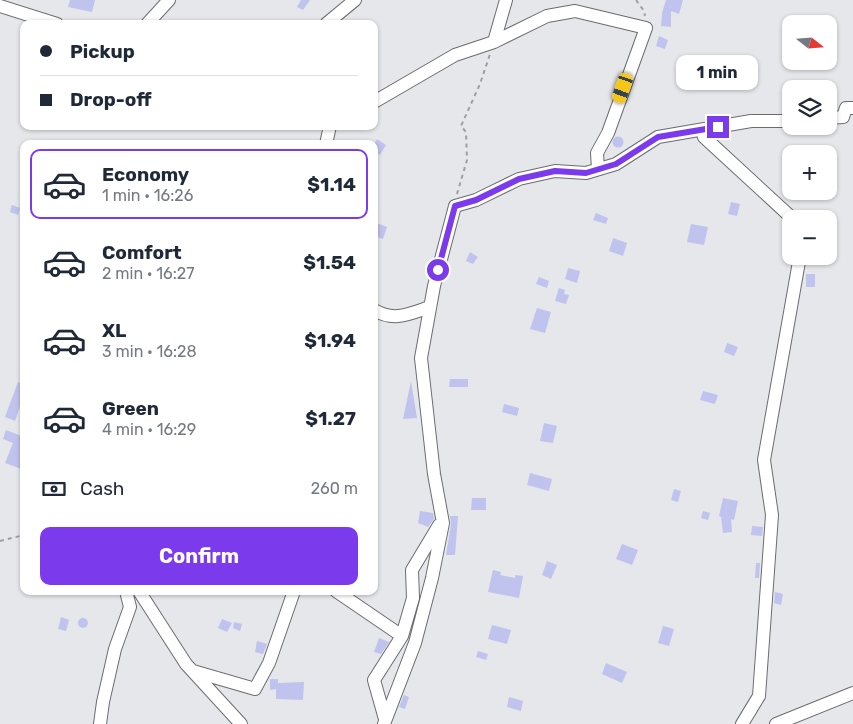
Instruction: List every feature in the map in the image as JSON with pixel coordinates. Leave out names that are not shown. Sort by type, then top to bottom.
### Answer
[{"type":"street","points":[[151,20],[169,0]]},
{"type":"street","points":[[331,20],[355,0]]},
{"type":"street","points":[[494,42],[506,0]]},
{"type":"street","points":[[0,6],[44,20]]},
{"type":"street","points":[[378,100],[455,55],[494,42],[547,16],[575,11],[646,28],[608,133],[597,153],[598,169]]},
{"type":"street","points":[[837,117],[842,117],[846,108],[853,108]]},
{"type":"street","points":[[385,722],[415,643],[432,578],[442,520],[434,474],[421,358],[430,307],[455,206],[476,200],[519,179],[555,171],[586,173],[616,164],[658,137],[751,121],[782,121]]},
{"type":"street","points":[[702,130],[704,137],[783,210]]},
{"type":"street","points":[[742,724],[760,696],[772,515],[764,460],[798,265]]},
{"type":"street","points":[[378,313],[385,317],[401,316],[430,307]]},
{"type":"street","points":[[385,722],[374,680],[402,636],[413,598],[412,570],[442,520]]},
{"type":"street","points":[[100,724],[102,702],[115,649],[130,607],[127,595]]},
{"type":"street","points":[[142,595],[193,671],[242,724]]},
{"type":"street","points":[[193,671],[255,689],[268,664],[293,595]]},
{"type":"street","points":[[342,595],[402,636]]},
{"type":"street","points":[[776,724],[853,693]]},
{"type":"path","points":[[636,0],[644,11],[646,28]]},
{"type":"path","points":[[455,206],[458,184],[467,160],[466,132],[461,126],[480,84],[494,42]]},
{"type":"path","points":[[0,541],[20,536]]},
{"type":"building","points":[[70,0],[95,0],[92,12],[68,7]]},
{"type":"building","points":[[301,0],[310,0],[303,10],[297,7]]},
{"type":"building","points":[[666,0],[683,0],[679,14],[671,11],[671,27],[661,26]]},
{"type":"building","points":[[659,36],[668,40],[665,49],[656,46]]},
{"type":"building","points":[[701,57],[713,62],[705,78],[694,73]]},
{"type":"building","points":[[616,137],[620,137],[623,142],[622,146],[616,147],[613,144],[613,140]]},
{"type":"building","points":[[377,139],[386,145],[380,155],[378,154],[378,140]]},
{"type":"building","points":[[731,202],[740,204],[737,216],[728,214]]},
{"type":"building","points":[[12,205],[20,208],[18,215],[10,212]]},
{"type":"building","points":[[596,213],[608,218],[606,224],[593,220]]},
{"type":"building","points":[[378,224],[387,227],[383,239],[378,237]]},
{"type":"building","points":[[691,224],[708,227],[704,245],[687,242]]},
{"type":"building","points":[[613,238],[627,243],[623,256],[609,251]]},
{"type":"building","points":[[470,252],[478,257],[473,264],[466,261]]},
{"type":"building","points":[[568,268],[580,271],[577,283],[565,279]]},
{"type":"building","points":[[806,274],[815,274],[815,287],[806,287]]},
{"type":"building","points":[[539,277],[549,281],[547,288],[536,284]]},
{"type":"building","points":[[559,288],[565,290],[564,294],[569,295],[566,304],[555,301]]},
{"type":"building","points":[[537,308],[551,312],[545,333],[530,329]]},
{"type":"building","points":[[727,343],[738,347],[734,356],[724,352]]},
{"type":"building","points":[[450,379],[468,379],[468,387],[449,387]]},
{"type":"building","points":[[411,381],[417,418],[403,419]]},
{"type":"building","points":[[18,382],[20,383],[20,407],[15,421],[5,417]]},
{"type":"building","points":[[703,391],[718,395],[715,404],[700,400]]},
{"type":"building","points":[[504,404],[519,408],[517,416],[502,412]]},
{"type":"building","points":[[544,423],[557,426],[553,443],[540,441]]},
{"type":"building","points":[[6,430],[20,435],[20,469],[5,463],[13,443],[3,439]]},
{"type":"building","points":[[530,473],[552,479],[549,491],[527,485]]},
{"type":"building","points":[[674,489],[681,491],[678,502],[671,500]]},
{"type":"building","points":[[472,498],[486,498],[486,510],[471,510]]},
{"type":"building","points":[[723,498],[738,501],[734,520],[731,519],[732,532],[723,533],[721,517],[719,516]]},
{"type":"building","points":[[420,511],[433,513],[434,519],[428,527],[418,523]]},
{"type":"building","points":[[703,511],[710,513],[708,520],[701,518]]},
{"type":"building","points":[[450,516],[458,516],[455,555],[446,555],[451,524]]},
{"type":"building","points":[[752,526],[763,527],[762,536],[751,535]]},
{"type":"building","points":[[622,544],[638,550],[632,565],[616,559]]},
{"type":"building","points":[[547,561],[557,565],[551,579],[542,575]]},
{"type":"building","points":[[756,563],[760,563],[759,578],[755,578]]},
{"type":"building","points":[[493,570],[501,572],[500,575],[515,578],[515,575],[523,576],[519,598],[488,592]]},
{"type":"building","points":[[775,592],[783,594],[781,605],[774,603]]},
{"type":"building","points":[[61,617],[69,620],[66,631],[58,629]]},
{"type":"building","points":[[81,618],[85,618],[88,623],[87,627],[81,628],[78,625],[78,621]]},
{"type":"building","points":[[222,619],[232,623],[227,632],[218,628]]},
{"type":"building","points":[[234,622],[242,624],[240,631],[233,628]]},
{"type":"building","points":[[492,625],[511,630],[507,644],[488,639]]},
{"type":"building","points":[[663,626],[674,629],[669,646],[658,643]]},
{"type":"building","points":[[379,638],[389,642],[381,654],[374,652]]},
{"type":"building","points":[[257,641],[267,644],[263,654],[255,652]]},
{"type":"building","points":[[478,651],[488,654],[486,660],[476,657]]},
{"type":"building","points":[[606,663],[627,672],[622,683],[602,674]]},
{"type":"building","points":[[270,679],[278,679],[278,683],[304,682],[303,700],[276,699],[276,689],[270,690]]},
{"type":"building","points":[[404,695],[409,697],[405,709],[399,707]]},
{"type":"building","points":[[509,697],[523,701],[521,711],[507,707]]},
{"type":"route","points":[[438,270],[455,206],[476,200],[519,179],[555,171],[586,173],[616,164],[658,137],[718,127]]}]
